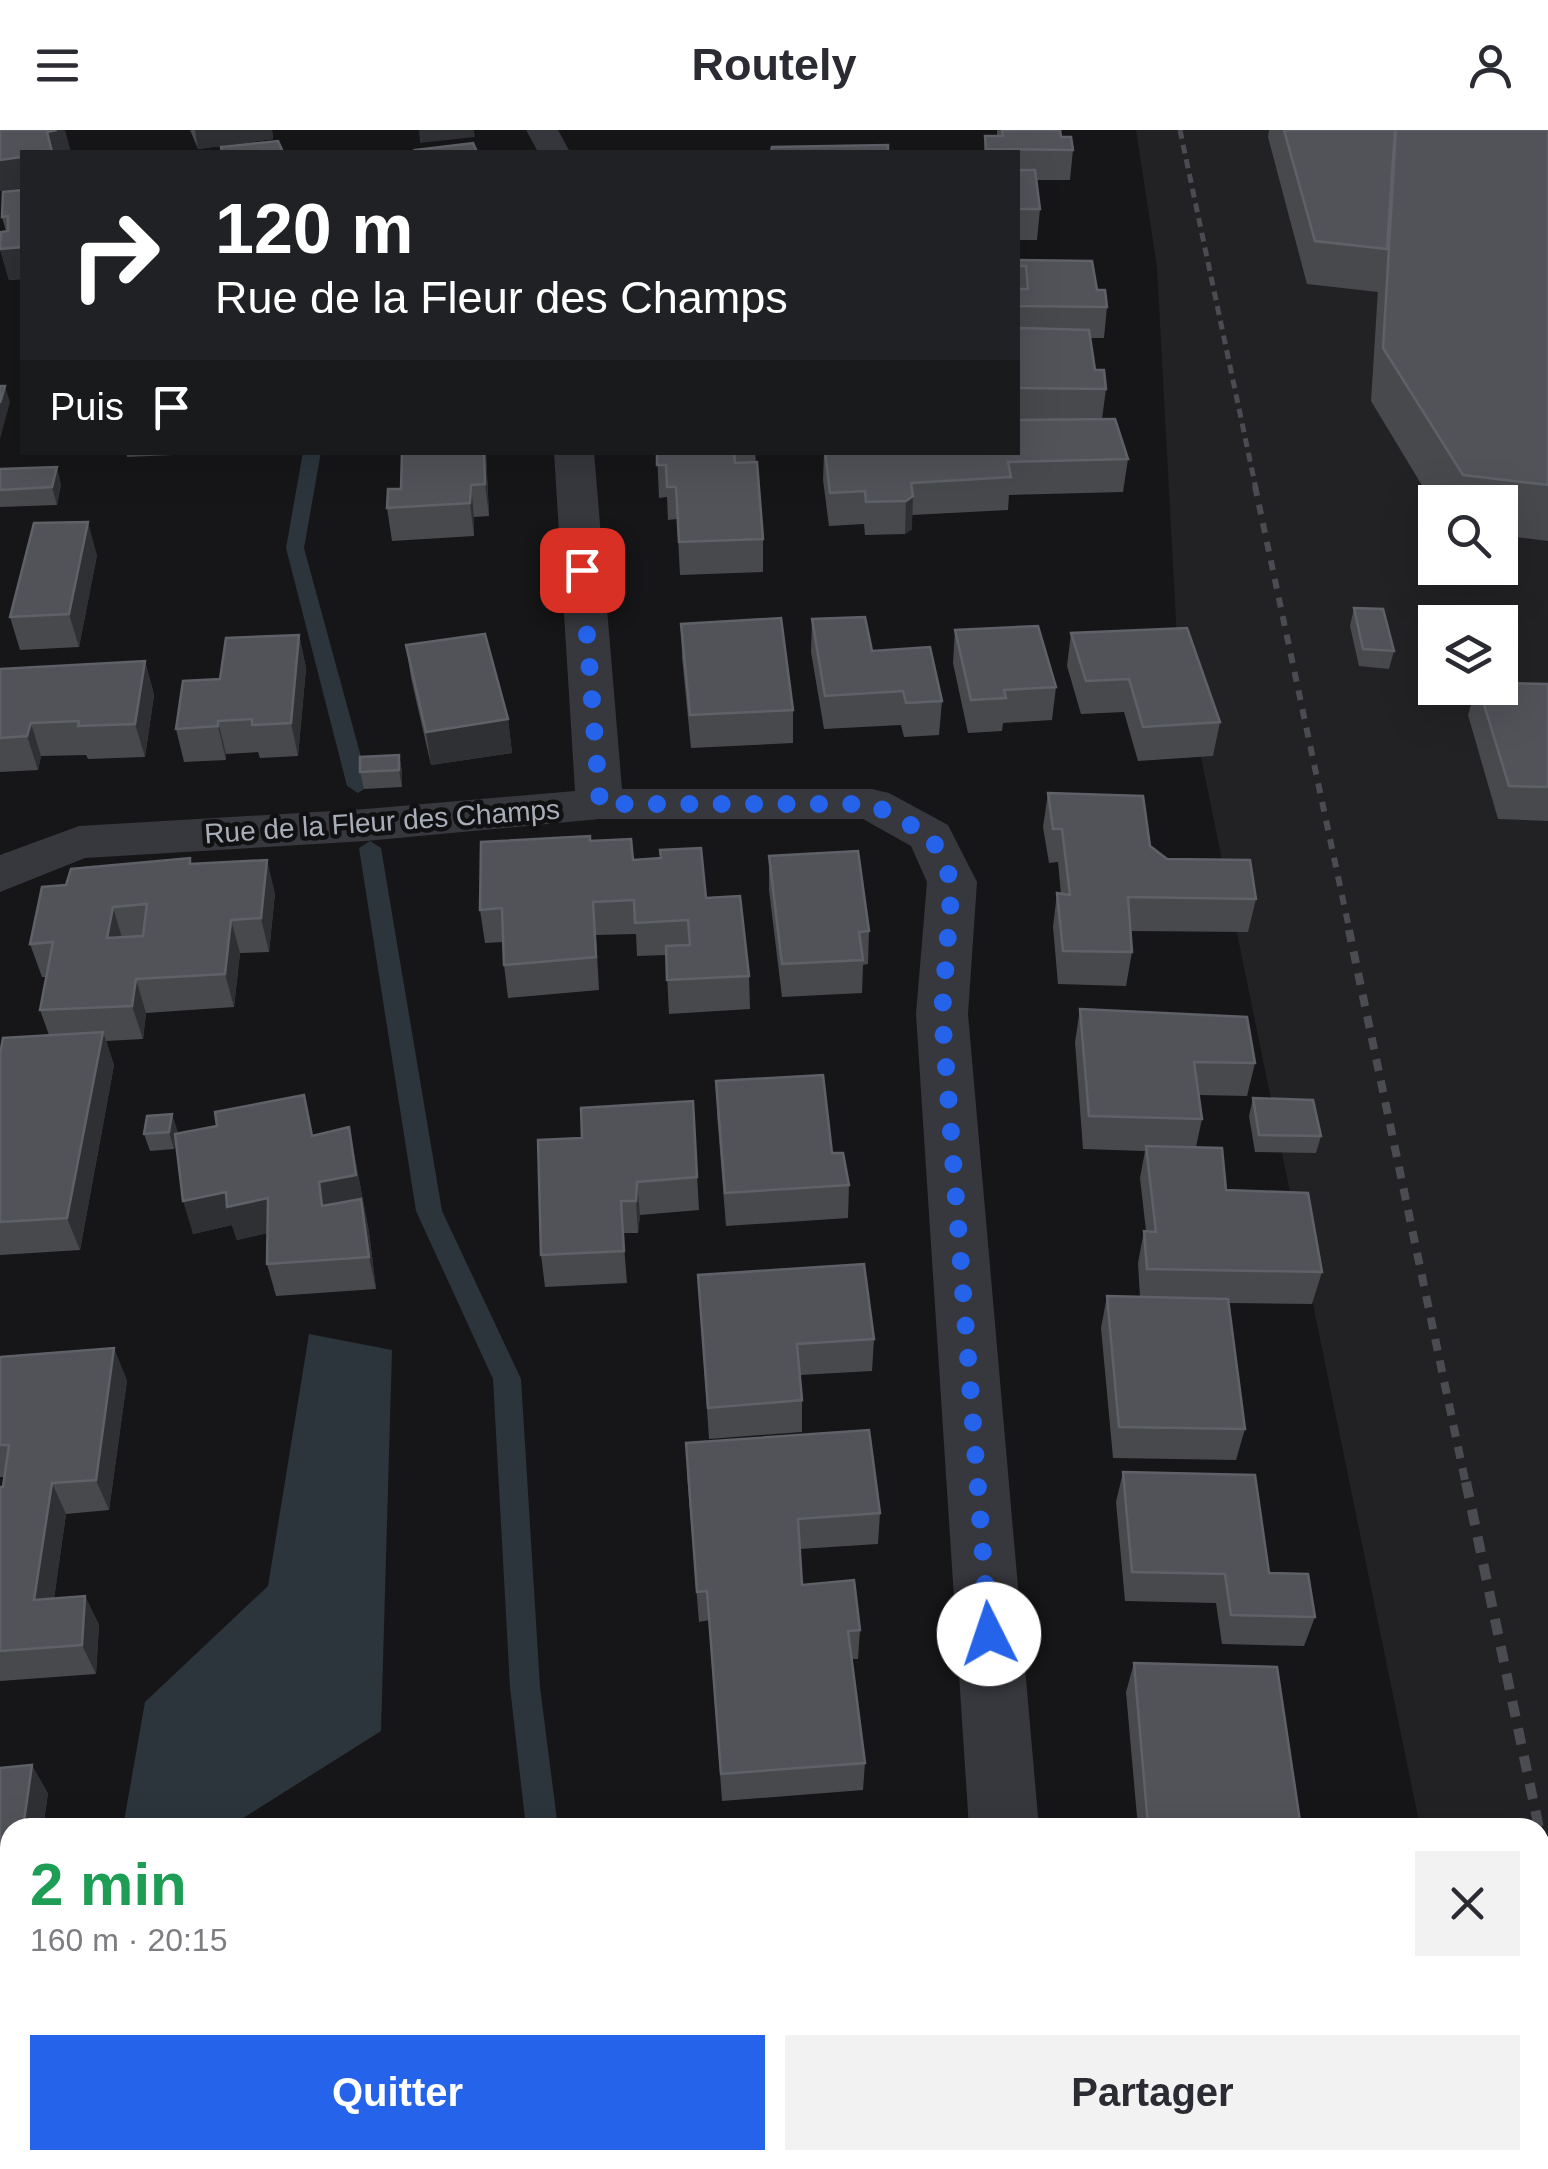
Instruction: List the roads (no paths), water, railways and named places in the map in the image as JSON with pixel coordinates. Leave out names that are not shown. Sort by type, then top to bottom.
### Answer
[{"type":"street","name":"Rue de la Fleur des Champs","points":[[0,876],[4,871],[79,842],[600,804],[574,455]]},
{"type":"street","points":[[600,804],[872,804],[931,836],[952,882],[942,1014],[1003,1818]]},
{"type":"waterway","points":[[311,455],[295,548],[358,786]]},
{"type":"waterway","points":[[370,848],[429,1211],[507,1379],[525,1687],[541,1818]]},
{"type":"railway","points":[[1180,130],[1256,489]]},
{"type":"railway","points":[[1255,486],[1350,933]]},
{"type":"railway","points":[[1349,930],[1466,1485]]},
{"type":"railway","points":[[1466,1482],[1537,1818]]}]
